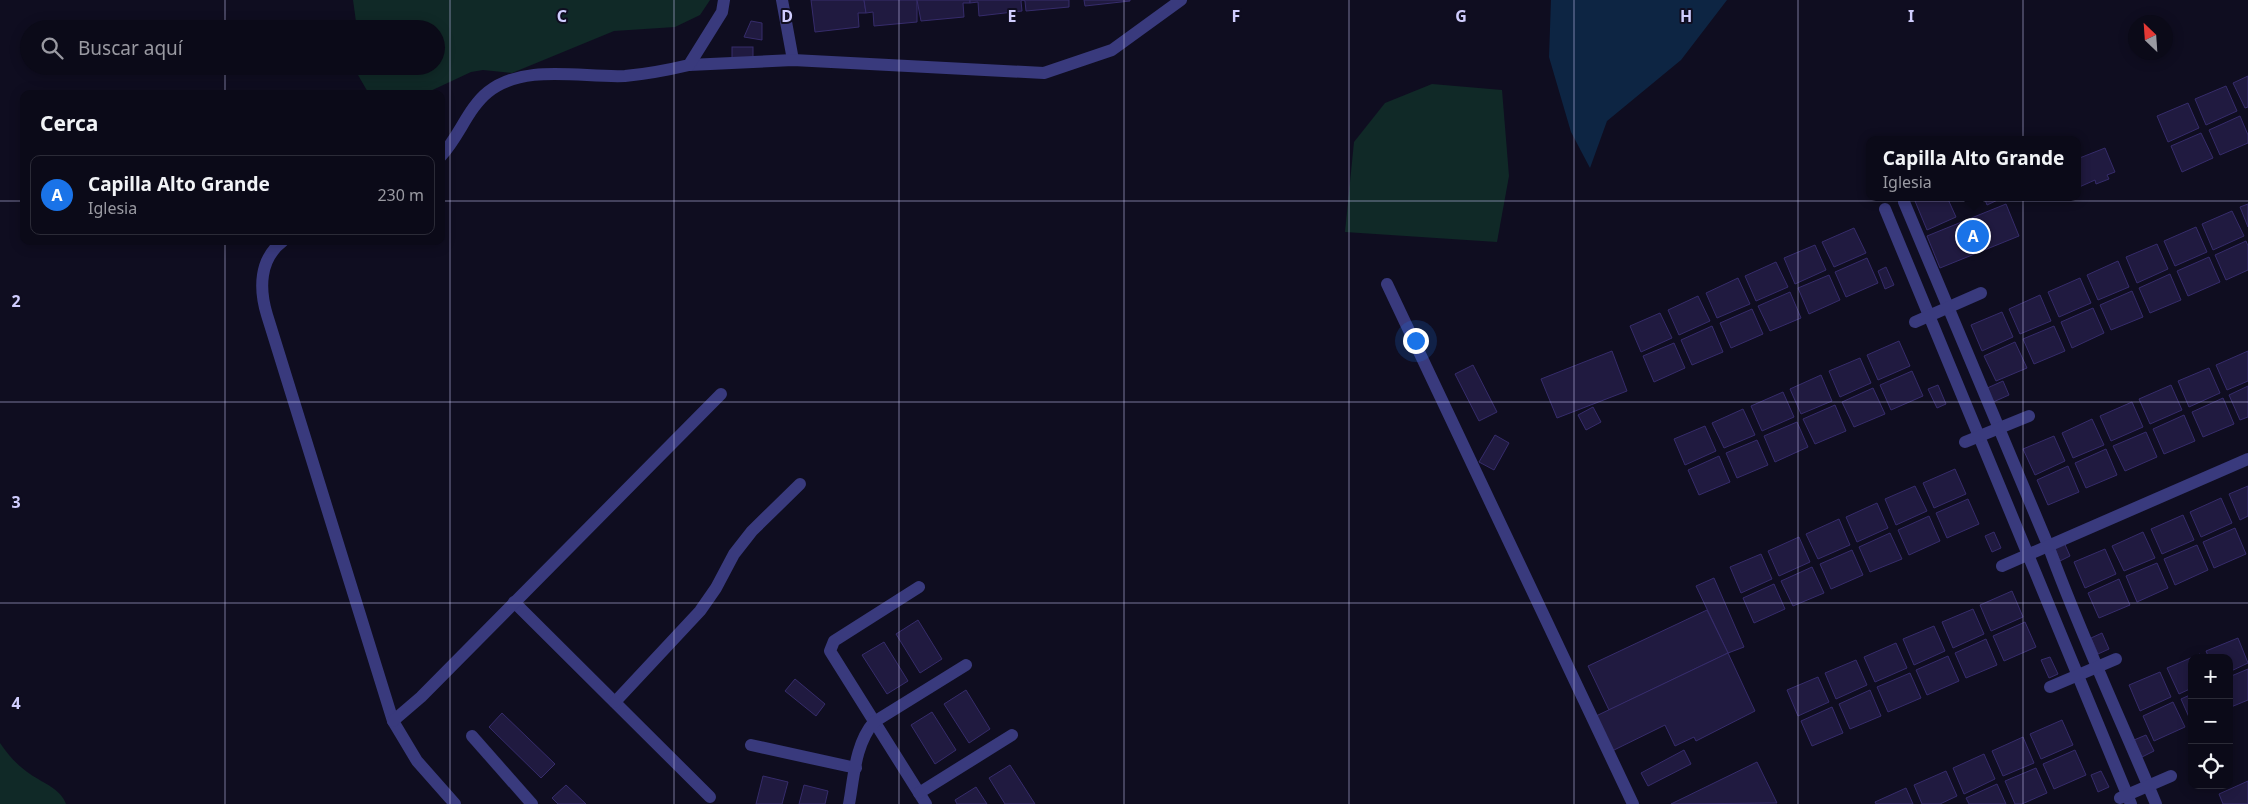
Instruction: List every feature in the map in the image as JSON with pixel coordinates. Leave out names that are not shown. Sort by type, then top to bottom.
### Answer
[{"type":"street","points":[[689,65],[722,12],[724,0]]},
{"type":"street","points":[[782,0],[793,60]]},
{"type":"street","points":[[445,151],[458,135],[471,111],[487,93],[504,82],[536,75],[625,76],[661,72],[689,65],[793,60],[1044,73],[1112,50],[1181,0]]},
{"type":"street","points":[[1904,202],[2048,545],[2069,603],[2099,668],[2156,804]]},
{"type":"street","points":[[1885,209],[2078,676],[2126,799],[2148,786],[2171,776]]},
{"type":"street","points":[[279,245],[271,253],[265,266],[262,298],[393,721],[417,761],[455,804]]},
{"type":"street","points":[[1387,284],[1633,804]]},
{"type":"street","points":[[1915,322],[1981,293]]},
{"type":"street","points":[[393,721],[421,697],[721,394]]},
{"type":"street","points":[[1965,442],[2029,416]]},
{"type":"street","points":[[2002,566],[2248,459]]},
{"type":"street","points":[[615,702],[700,611],[716,588],[734,554],[752,531],[800,484]]},
{"type":"street","points":[[919,586],[834,641],[830,651],[926,804]]},
{"type":"street","points":[[514,602],[710,797]]},
{"type":"street","points":[[2050,687],[2116,660]]},
{"type":"street","points":[[849,804],[861,743],[874,722],[966,665]]},
{"type":"street","points":[[919,793],[1012,735]]},
{"type":"street","points":[[472,736],[532,804]]},
{"type":"street","points":[[751,746],[856,768]]},
{"type":"green space","points":[[353,0],[710,0],[700,15],[675,27],[614,31],[512,73],[483,70],[471,72],[433,90],[367,90],[358,75],[445,75],[445,20],[356,20]]},
{"type":"green space","points":[[1432,84],[1502,90],[1509,176],[1497,242],[1345,232],[1354,142],[1385,103]]},
{"type":"green space","points":[[0,743],[17,764],[56,790],[66,804],[0,804]]},
{"type":"water","points":[[1551,0],[1727,0],[1681,60],[1607,121],[1590,168],[1571,132],[1549,57]]},
{"type":"building","points":[[811,0],[864,0],[866,13],[858,13],[859,27],[815,32]]},
{"type":"building","points":[[864,0],[917,0],[917,22],[874,26],[873,12],[866,13]]},
{"type":"building","points":[[917,0],[970,0],[970,3],[963,3],[964,17],[921,21]]},
{"type":"building","points":[[970,0],[1023,0],[1021,1],[1022,11],[979,16],[978,2],[970,3]]},
{"type":"building","points":[[1023,0],[1069,0],[1069,7],[1026,11],[1025,1]]},
{"type":"building","points":[[1084,0],[1130,0],[1130,1],[1085,6]]},
{"type":"building","points":[[751,21],[762,23],[762,40],[744,37]]},
{"type":"building","points":[[732,47],[753,47],[753,58],[732,58]]},
{"type":"building","points":[[2248,76],[2248,107],[2245,108],[2233,83]]},
{"type":"building","points":[[2226,86],[2237,111],[2206,125],[2195,99]]},
{"type":"building","points":[[2188,103],[2199,128],[2168,142],[2157,116]]},
{"type":"building","points":[[2240,116],[2248,135],[2248,143],[2220,155],[2209,130]]},
{"type":"building","points":[[2201,133],[2213,158],[2182,172],[2171,146]]},
{"type":"building","points":[[2105,148],[2115,172],[2107,175],[2109,179],[2096,184],[2095,180],[2081,186],[2081,157]]},
{"type":"building","points":[[1915,201],[1949,201],[1956,217],[1927,230]]},
{"type":"building","points":[[1986,201],[1996,201],[1987,205]]},
{"type":"building","points":[[2006,204],[2019,236],[1940,268],[1927,236]]},
{"type":"building","points":[[2248,204],[2248,227],[2240,207]]},
{"type":"building","points":[[2232,211],[2244,236],[2213,250],[2202,224]]},
{"type":"building","points":[[2196,227],[2207,252],[2175,266],[2164,241]]},
{"type":"building","points":[[1854,228],[1866,253],[1834,267],[1822,242]]},
{"type":"building","points":[[2246,241],[2248,246],[2248,270],[2226,280],[2215,255]]},
{"type":"building","points":[[2157,244],[2168,269],[2137,283],[2126,257]]},
{"type":"building","points":[[1815,245],[1826,270],[1795,284],[1784,258]]},
{"type":"building","points":[[2209,257],[2220,282],[2188,296],[2177,271]]},
{"type":"building","points":[[1867,258],[1878,283],[1846,297],[1835,272]]},
{"type":"building","points":[[2118,261],[2129,287],[2098,300],[2087,275]]},
{"type":"building","points":[[1776,262],[1788,287],[1756,301],[1745,276]]},
{"type":"building","points":[[1886,267],[1894,285],[1885,289],[1878,271]]},
{"type":"building","points":[[2170,274],[2181,300],[2150,313],[2139,288]]},
{"type":"building","points":[[1829,275],[1840,300],[1809,314],[1798,288]]},
{"type":"building","points":[[1738,278],[1750,304],[1717,318],[1706,293]]},
{"type":"building","points":[[2080,278],[2091,303],[2059,317],[2048,292]]},
{"type":"building","points":[[2132,291],[2143,317],[2111,330],[2100,305]]},
{"type":"building","points":[[1790,292],[1801,318],[1770,331],[1758,306]]},
{"type":"building","points":[[2040,295],[2051,321],[2020,334],[2009,309]]},
{"type":"building","points":[[1698,296],[1710,321],[1679,335],[1668,310]]},
{"type":"building","points":[[2093,308],[2104,333],[2072,348],[2061,322]]},
{"type":"building","points":[[1752,309],[1763,334],[1731,348],[1720,323]]},
{"type":"building","points":[[2002,312],[2013,337],[1982,351],[1971,325]]},
{"type":"building","points":[[1660,313],[1672,338],[1641,352],[1630,326]]},
{"type":"building","points":[[1712,326],[1723,352],[1692,365],[1681,340]]},
{"type":"building","points":[[2054,326],[2065,351],[2034,364],[2023,339]]},
{"type":"building","points":[[1899,341],[1910,366],[1878,380],[1867,355]]},
{"type":"building","points":[[2015,342],[2027,368],[1996,381],[1984,356]]},
{"type":"building","points":[[1674,343],[1685,368],[1654,382],[1643,356]]},
{"type":"building","points":[[1612,351],[1627,391],[1557,418],[1541,379]]},
{"type":"building","points":[[2248,351],[2248,381],[2227,390],[2216,365]]},
{"type":"building","points":[[1860,358],[1871,383],[1840,397],[1829,371]]},
{"type":"building","points":[[1473,365],[1497,412],[1479,421],[1455,374]]},
{"type":"building","points":[[2209,368],[2220,393],[2189,407],[2178,381]]},
{"type":"building","points":[[1912,371],[1923,396],[1891,410],[1880,385]]},
{"type":"building","points":[[1821,375],[1832,401],[1801,414],[1790,389]]},
{"type":"building","points":[[2003,381],[2009,395],[1991,403],[1985,389]]},
{"type":"building","points":[[1938,385],[1946,404],[1937,408],[1928,389]]},
{"type":"building","points":[[2171,385],[2182,410],[2150,424],[2139,399]]},
{"type":"building","points":[[2248,386],[2248,417],[2240,420],[2229,395]]},
{"type":"building","points":[[1873,388],[1885,414],[1854,427],[1842,402]]},
{"type":"building","points":[[1783,392],[1794,417],[1762,431],[1751,406]]},
{"type":"building","points":[[2223,398],[2234,424],[2203,437],[2192,412]]},
{"type":"building","points":[[2132,402],[2143,427],[2111,441],[2100,416]]},
{"type":"building","points":[[1835,405],[1846,431],[1815,444],[1803,419]]},
{"type":"building","points":[[1593,407],[1601,422],[1586,430],[1578,415]]},
{"type":"building","points":[[1743,409],[1755,435],[1724,448],[1712,423]]},
{"type":"building","points":[[2184,415],[2195,441],[2164,454],[2153,429]]},
{"type":"building","points":[[2092,419],[2104,445],[2073,458],[2062,433]]},
{"type":"building","points":[[1797,422],[1808,447],[1775,462],[1764,436]]},
{"type":"building","points":[[1705,426],[1716,451],[1685,465],[1674,439]]},
{"type":"building","points":[[2146,432],[2157,457],[2125,471],[2113,446]]},
{"type":"building","points":[[1495,435],[1509,443],[1494,470],[1479,462]]},
{"type":"building","points":[[2054,436],[2065,461],[2035,475],[2023,449]]},
{"type":"building","points":[[1757,440],[1768,465],[1737,478],[1726,453]]},
{"type":"building","points":[[2106,449],[2117,475],[2086,488],[2075,463]]},
{"type":"building","points":[[1719,456],[1730,482],[1699,495],[1688,470]]},
{"type":"building","points":[[2068,466],[2079,492],[2048,505],[2037,480]]},
{"type":"building","points":[[1955,469],[1966,494],[1934,508],[1923,483]]},
{"type":"building","points":[[1915,486],[1927,511],[1896,525],[1885,499]]},
{"type":"building","points":[[2248,486],[2248,516],[2240,520],[2229,494]]},
{"type":"building","points":[[2221,498],[2232,523],[2201,537],[2190,512]]},
{"type":"building","points":[[1968,499],[1979,524],[1947,538],[1936,513]]},
{"type":"building","points":[[1877,503],[1888,528],[1857,542],[1846,517]]},
{"type":"building","points":[[2183,515],[2194,540],[2162,554],[2151,529]]},
{"type":"building","points":[[1929,516],[1940,541],[1909,555],[1898,530]]},
{"type":"building","points":[[1839,519],[1850,545],[1818,559],[1806,534]]},
{"type":"building","points":[[2235,528],[2246,554],[2214,568],[2203,542]]},
{"type":"building","points":[[1994,532],[2001,548],[1992,552],[1985,536]]},
{"type":"building","points":[[2143,532],[2155,558],[2124,571],[2112,546]]},
{"type":"building","points":[[1890,533],[1902,559],[1870,572],[1859,547]]},
{"type":"building","points":[[1799,537],[1810,562],[1779,576],[1768,551]]},
{"type":"building","points":[[2063,540],[2070,556],[2060,561],[2053,545]]},
{"type":"building","points":[[2197,545],[2208,570],[2175,585],[2164,559]]},
{"type":"building","points":[[2105,549],[2116,574],[2085,588],[2074,562]]},
{"type":"building","points":[[1852,550],[1863,575],[1831,589],[1820,564]]},
{"type":"building","points":[[1761,554],[1772,579],[1741,593],[1730,567]]},
{"type":"building","points":[[2157,563],[2168,588],[2137,602],[2126,576]]},
{"type":"building","points":[[1812,567],[1824,593],[1793,606],[1781,581]]},
{"type":"building","points":[[1714,578],[1744,647],[1728,653],[1696,586]]},
{"type":"building","points":[[2119,579],[2130,605],[2099,618],[2088,593]]},
{"type":"building","points":[[1774,584],[1785,609],[1754,623],[1743,598]]},
{"type":"building","points":[[2012,591],[2023,617],[1991,631],[1980,605]]},
{"type":"building","points":[[1973,609],[1984,634],[1953,648],[1942,622]]},
{"type":"building","points":[[1707,610],[1728,653],[1609,710],[1588,666]]},
{"type":"building","points":[[918,620],[942,659],[920,673],[896,634]]},
{"type":"building","points":[[2025,622],[2036,647],[2004,661],[1993,636]]},
{"type":"building","points":[[1934,626],[1945,651],[1914,665],[1903,639]]},
{"type":"building","points":[[2102,633],[2109,649],[2098,654],[2091,638]]},
{"type":"building","points":[[2238,638],[2248,663],[2233,670],[2233,654],[2207,654],[2206,651]]},
{"type":"building","points":[[1986,639],[1997,665],[1966,678],[1955,653]]},
{"type":"building","points":[[884,642],[908,681],[887,694],[862,655]]},
{"type":"building","points":[[1896,643],[1907,668],[1875,682],[1864,657]]},
{"type":"building","points":[[1728,653],[1755,711],[1696,741],[1694,737],[1675,746],[1665,725],[1612,751],[1596,716]]},
{"type":"building","points":[[1948,656],[1959,681],[1927,695],[1916,670]]},
{"type":"building","points":[[2050,657],[2058,674],[2049,678],[2041,660]]},
{"type":"building","points":[[2188,659],[2188,690],[2179,694],[2167,668]]},
{"type":"building","points":[[1856,660],[1867,685],[1836,699],[1825,673]]},
{"type":"building","points":[[2248,669],[2248,700],[2233,706],[2233,699],[2233,675]]},
{"type":"building","points":[[2160,672],[2171,697],[2140,711],[2129,685]]},
{"type":"building","points":[[1910,673],[1921,698],[1888,712],[1877,687]]},
{"type":"building","points":[[1818,677],[1829,702],[1798,716],[1787,690]]},
{"type":"building","points":[[795,679],[825,704],[816,716],[785,691]]},
{"type":"building","points":[[966,690],[990,729],[969,743],[944,704]]},
{"type":"building","points":[[1870,690],[1881,716],[1850,729],[1839,704]]},
{"type":"building","points":[[2188,696],[2188,715],[2181,699]]},
{"type":"building","points":[[2173,702],[2185,727],[2154,741],[2143,716]]},
{"type":"building","points":[[1832,707],[1843,733],[1812,746],[1801,721]]},
{"type":"building","points":[[932,712],[956,750],[935,764],[911,725]]},
{"type":"building","points":[[502,713],[555,764],[541,778],[489,727]]},
{"type":"building","points":[[2062,720],[2073,745],[2041,759],[2030,734]]},
{"type":"building","points":[[2146,735],[2154,751],[2142,757],[2134,740]]},
{"type":"building","points":[[2023,737],[2034,763],[2003,776],[1992,751]]},
{"type":"building","points":[[1684,750],[1691,764],[1648,786],[1641,773]]},
{"type":"building","points":[[2075,750],[2086,775],[2054,789],[2043,764]]},
{"type":"building","points":[[1984,754],[1995,779],[1964,794],[1953,768]]},
{"type":"building","points":[[1757,762],[1777,803],[1671,804]]},
{"type":"building","points":[[1010,765],[1035,804],[1005,804],[989,778]]},
{"type":"building","points":[[2036,768],[2047,793],[2022,804],[2015,804],[2005,781]]},
{"type":"building","points":[[1946,771],[1957,796],[1940,804],[1922,804],[1914,785]]},
{"type":"building","points":[[2101,771],[2109,787],[2098,792],[2091,775]]},
{"type":"building","points":[[763,776],[788,782],[782,804],[756,804]]},
{"type":"building","points":[[2248,781],[2248,804],[2223,804],[2219,794]]},
{"type":"building","points":[[1997,784],[2006,804],[1969,804],[1966,798]]},
{"type":"building","points":[[566,785],[586,804],[558,804],[552,798]]},
{"type":"building","points":[[804,785],[828,791],[825,804],[799,804]]},
{"type":"building","points":[[976,787],[987,804],[957,804],[955,800]]},
{"type":"building","points":[[1906,788],[1913,804],[1876,804],[1875,802]]},
{"type":"place","name":"Capilla Alto Grande","points":[[1973,236]]}]
